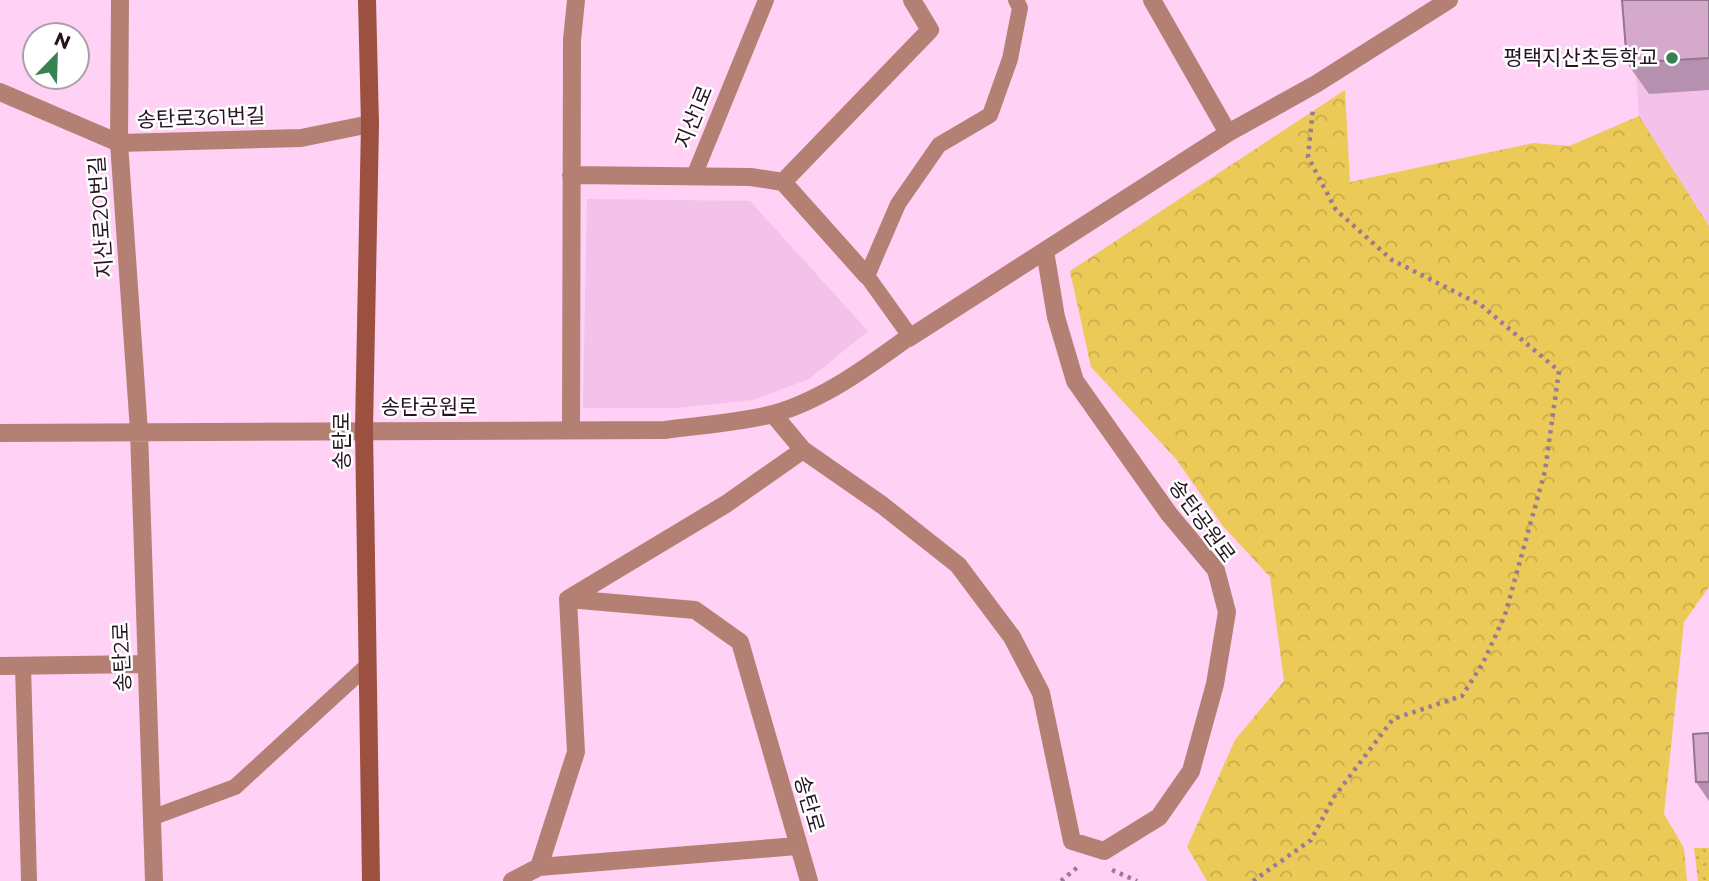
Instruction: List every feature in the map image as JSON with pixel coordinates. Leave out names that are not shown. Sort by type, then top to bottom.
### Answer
[{"type":"main road","name":"송탄로","points":[[367,0],[370,124],[364,429],[371,881]]},
{"type":"street","name":"지산로20번길","points":[[120,0],[119,143],[139,431]]},
{"type":"street","points":[[571,429],[572,40],[576,0]]},
{"type":"street","points":[[783,182],[930,30],[912,0]]},
{"type":"street","points":[[1152,0],[1228,133]]},
{"type":"street","name":"송탄공원로","points":[[0,433],[364,429],[665,430],[773,414],[815,396],[872,364],[910,336],[909,338],[1228,133],[1316,84],[1449,0]]},
{"type":"street","name":"송탄로361번길","points":[[0,92],[119,143],[301,138],[370,124]]},
{"type":"street","name":"지산1로","points":[[571,175],[694,176]]},
{"type":"street","points":[[694,176],[751,177],[783,182],[867,276]]},
{"type":"street","name":"송탄공원로","points":[[803,450],[882,505],[958,565],[1012,637],[1041,693],[1072,841],[1104,850],[1158,817],[1191,771],[1215,684],[1227,612],[1216,570],[1169,514],[1075,381],[1056,317],[1045,251]]},
{"type":"street","points":[[538,867],[576,752],[568,599],[726,504],[803,450],[773,414]]},
{"type":"street","name":"송탄2로","points":[[139,431],[154,881]]},
{"type":"street","name":"송탄로","points":[[568,599],[695,610],[740,642],[808,881]]},
{"type":"street","points":[[0,666],[145,664]]},
{"type":"street","points":[[512,881],[538,867],[797,846]]},
{"type":"lane","name":"지산1로","points":[[694,176],[766,0]]},
{"type":"lane","points":[[910,336],[867,276],[898,204],[939,145],[990,115],[1010,59],[1020,8],[1016,0]]},
{"type":"lane","points":[[151,818],[235,786],[368,665]]},
{"type":"lane","points":[[23,666],[29,881]]},
{"type":"path","points":[[1253,881],[1311,840],[1334,797],[1393,719],[1462,696],[1483,663],[1505,615],[1545,471],[1559,371],[1481,305],[1392,260],[1336,209],[1308,158],[1316,84]]},
{"type":"shaded area","name":"평택지산초등학교","points":[[1631,0],[1709,0],[1709,226],[1639,116]]},
{"type":"shaded area","points":[[587,199],[750,201],[868,331],[809,379],[753,400],[676,408],[583,408]]},
{"type":"green space","points":[[1345,90],[1350,182],[1533,143],[1569,146],[1639,116],[1709,226],[1709,587],[1684,622],[1664,814],[1684,848],[1687,881],[1207,881],[1187,847],[1235,740],[1284,681],[1270,577],[1223,526],[1176,459],[1091,367],[1070,271]]},
{"type":"green space","points":[[1694,848],[1709,848],[1709,881],[1698,881]]},
{"type":"building","points":[[1622,0],[1709,0],[1709,58],[1627,63]]},
{"type":"building","points":[[1709,733],[1709,782],[1696,782],[1693,734]]},
{"type":"place","name":"평택지산초등학교","points":[[1672,58]]}]
